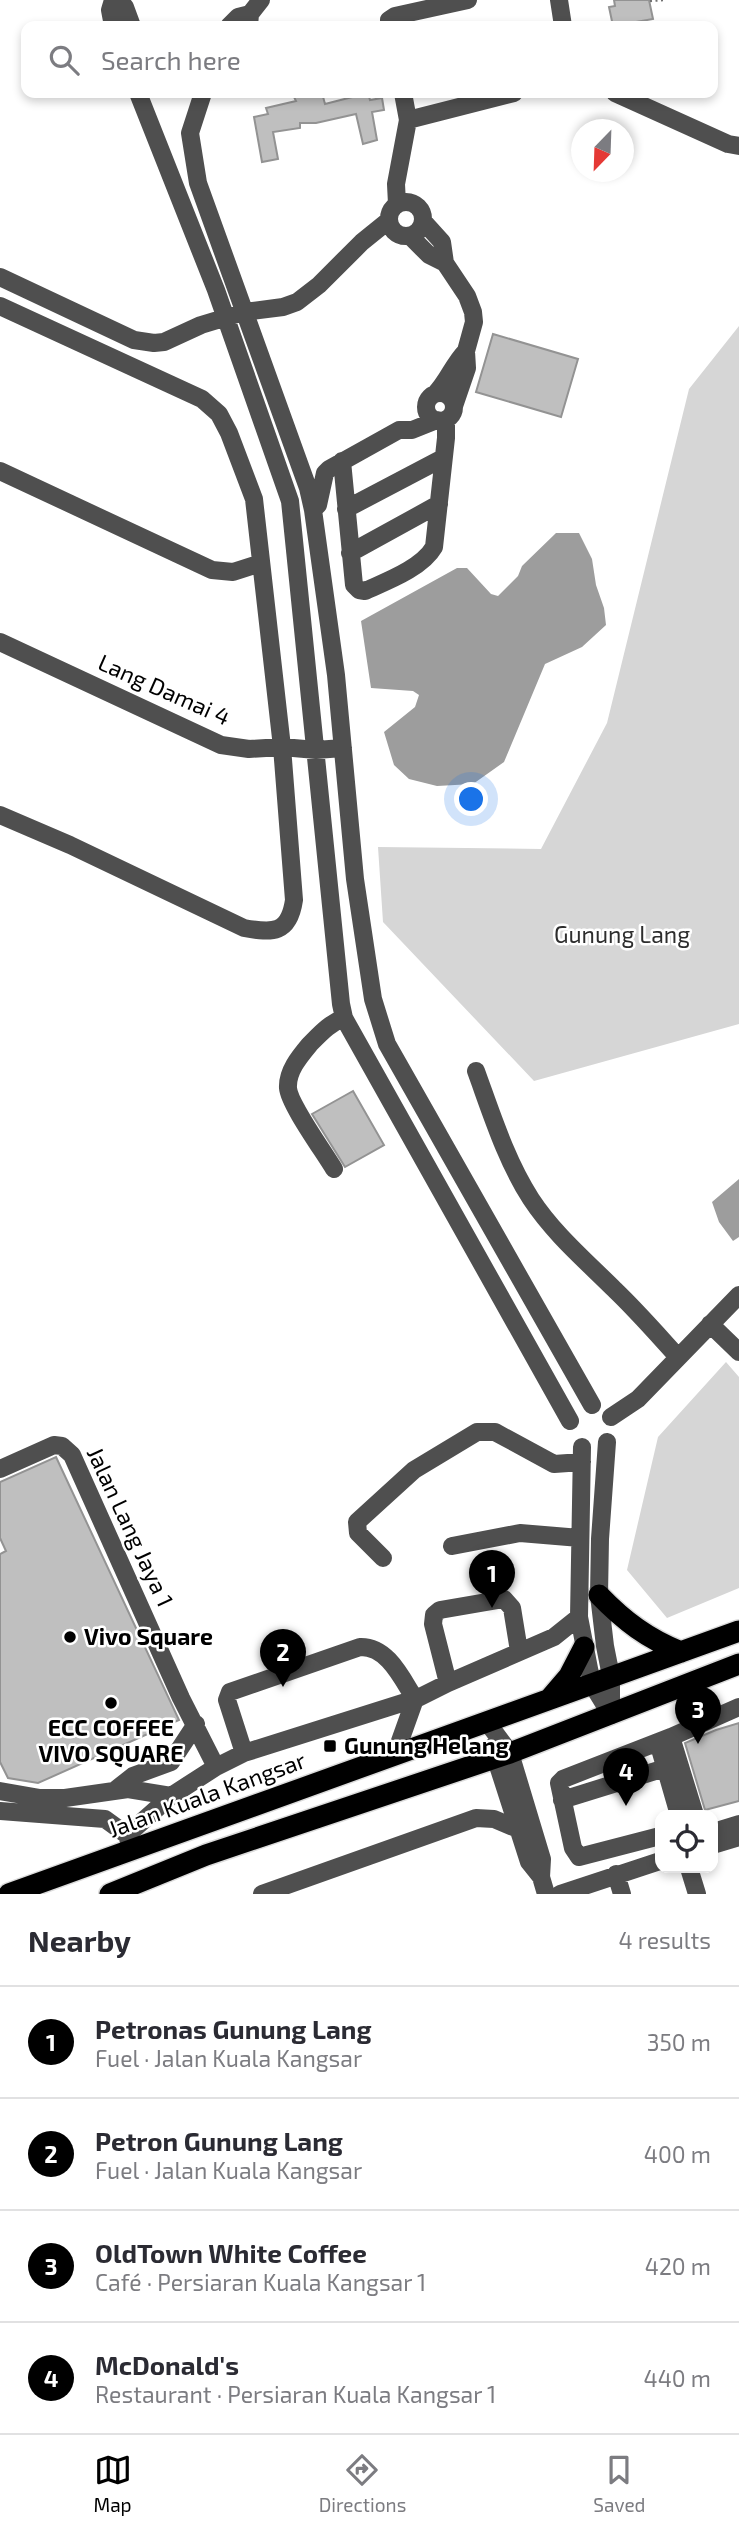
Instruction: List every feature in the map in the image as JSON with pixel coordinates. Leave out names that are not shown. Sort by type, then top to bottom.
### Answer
[{"type":"highway","points":[[599,1595],[635,1628],[656,1642],[681,1652]]},
{"type":"highway","name":"Jalan Kuala Kangsar","points":[[9,1894],[129,1842],[395,1755],[739,1631]]},
{"type":"highway","points":[[550,1699],[569,1676],[584,1647]]},
{"type":"highway","points":[[110,1894],[206,1856],[502,1756],[739,1664]]},
{"type":"highway","points":[[129,1842],[142,1864],[154,1867],[206,1856]]},
{"type":"street","points":[[112,21],[110,10],[113,0]]},
{"type":"street","points":[[119,0],[130,21]]},
{"type":"street","points":[[390,21],[390,18],[397,15],[468,0]]},
{"type":"street","points":[[559,0],[562,21]]},
{"type":"street","points":[[234,21],[238,17],[253,14]]},
{"type":"street","points":[[140,98],[226,318],[290,501],[344,1018],[570,1421],[573,1439],[582,1455],[579,1618],[584,1647],[601,1680],[611,1715]]},
{"type":"street","points":[[201,98],[190,133],[198,183],[308,488],[313,510],[336,675],[355,879],[371,986],[387,1044],[592,1405]]},
{"type":"street","points":[[397,204],[396,184],[408,120],[404,98]]},
{"type":"street","points":[[408,120],[494,98]]},
{"type":"street","points":[[626,98],[728,144],[739,146]]},
{"type":"street","points":[[410,202],[422,213],[420,229],[410,236],[394,232],[388,221],[389,213],[397,204],[410,202]]},
{"type":"street","points":[[0,277],[134,340],[164,342],[188,330],[244,312],[283,307],[298,302],[388,221]]},
{"type":"street","points":[[342,461],[355,585],[364,591],[419,563],[434,547],[446,415],[467,368],[466,351],[474,321],[473,312],[467,296],[446,262],[442,242],[423,221]]},
{"type":"street","points":[[410,236],[429,255],[446,262]]},
{"type":"street","points":[[0,306],[202,399],[219,414],[250,484],[282,747],[294,900],[292,914],[284,926],[267,932],[244,928],[70,845],[0,816]]},
{"type":"street","points":[[313,510],[318,505],[325,473],[399,430],[406,420],[442,387],[455,362],[466,351]]},
{"type":"street","points":[[399,430],[412,430],[446,415],[453,400],[447,394],[431,398]]},
{"type":"street","points":[[431,398],[428,413],[446,415]]},
{"type":"street","points":[[346,509],[443,458]]},
{"type":"street","points":[[0,471],[212,570],[233,572],[261,563]]},
{"type":"street","points":[[350,553],[439,503]]},
{"type":"street","name":"Lang Damai 4","points":[[0,642],[221,745],[249,749],[343,748]]},
{"type":"street","points":[[334,1169],[293,1100],[288,1084],[291,1072],[305,1050],[322,1032],[344,1018]]},
{"type":"street","points":[[476,1071],[504,1147],[533,1202],[562,1239],[678,1357]]},
{"type":"street","points":[[611,1418],[638,1399],[739,1295]]},
{"type":"street","points":[[710,1324],[739,1352]]},
{"type":"street","points":[[570,1421],[578,1409],[592,1405],[603,1409],[611,1418],[613,1430],[607,1442],[600,1539],[599,1595],[605,1646],[601,1680]]},
{"type":"street","points":[[383,1558],[358,1533],[357,1522],[414,1470],[477,1432],[495,1432],[554,1464],[582,1455],[607,1442]]},
{"type":"street","name":"Jalan Lang Jaya 1","points":[[0,1469],[54,1445],[62,1446],[72,1455],[181,1698],[216,1767]]},
{"type":"street","points":[[453,1546],[520,1533],[580,1538]]},
{"type":"street","points":[[448,1682],[433,1624],[434,1615],[440,1610],[504,1599],[512,1608],[519,1651]]},
{"type":"street","points":[[0,1811],[105,1819],[129,1842],[171,1797],[216,1767],[244,1754],[415,1699],[554,1637],[579,1618]]},
{"type":"street","points":[[244,1754],[227,1700],[230,1692],[360,1647],[376,1649],[387,1658],[415,1699]]},
{"type":"street","points":[[395,1755],[415,1699]]},
{"type":"street","points":[[655,1837],[582,1857],[577,1856],[558,1785],[563,1779],[665,1740],[739,1707]]},
{"type":"street","points":[[487,1721],[542,1859],[544,1886]]},
{"type":"street","points":[[114,1791],[133,1776],[171,1762],[196,1724]]},
{"type":"street","points":[[665,1740],[666,1768],[678,1810]]},
{"type":"street","points":[[665,1740],[693,1810]]},
{"type":"street","points":[[502,1756],[518,1829],[529,1862],[544,1886]]},
{"type":"street","points":[[562,1800],[666,1768]]},
{"type":"street","points":[[0,1791],[40,1798],[65,1798],[128,1789],[171,1797]]},
{"type":"street","points":[[262,1894],[476,1818],[494,1819],[518,1829]]},
{"type":"street","points":[[718,1830],[739,1824]]},
{"type":"street","points":[[718,1843],[739,1837]]},
{"type":"street","points":[[560,1894],[655,1862]]},
{"type":"street","points":[[691,1873],[697,1894]]},
{"type":"street","points":[[616,1874],[622,1894]]},
{"type":"path","points":[[650,1],[664,0]]},
{"type":"green space","name":"Gunung Lang","points":[[739,326],[739,1024],[534,1081],[383,922],[378,847],[541,849],[607,723],[689,389]]},
{"type":"green space","points":[[726,1362],[739,1377],[739,1588],[667,1618],[627,1570],[658,1437]]},
{"type":"shaded area","points":[[556,533],[579,533],[592,559],[606,625],[582,647],[545,664],[504,762],[473,784],[437,786],[409,779],[394,765],[384,732],[415,707],[419,695],[413,691],[371,688],[361,621],[457,568],[467,568],[491,594],[498,596],[518,576],[522,566]]},
{"type":"shaded area","points":[[739,1179],[739,1237],[733,1241],[719,1222],[712,1202]]},
{"type":"building","points":[[614,0],[649,0],[653,19],[612,21],[609,7],[615,6]]},
{"type":"building","points":[[294,98],[323,98],[325,104],[348,98],[382,98],[384,110],[372,112],[377,140],[363,144],[356,114],[316,123],[300,123],[300,128],[273,132],[278,159],[262,162],[254,117],[268,114],[266,108],[296,101]]},
{"type":"building","points":[[493,334],[578,359],[561,417],[476,392]]},
{"type":"building","points":[[353,1091],[384,1145],[345,1167],[312,1114]]},
{"type":"building","name":"Vivo Square","points":[[56,1457],[179,1720],[38,1783],[8,1778],[0,1762],[0,1554],[6,1551],[0,1538],[0,1482]]},
{"type":"building","points":[[739,1723],[739,1801],[705,1810],[685,1743]]},
{"type":"place","name":"Petronas Gunung Lang","points":[[492,1608]]},
{"type":"place","name":"Vivo Square","points":[[70,1637]]},
{"type":"place","name":"Petron Gunung Lang","points":[[283,1687]]},
{"type":"place","name":"ECC COFFEE VIVO SQUARE","points":[[111,1703]]},
{"type":"place","name":"OldTown White Coffee","points":[[698,1744]]},
{"type":"place","name":"Gunung Helang","points":[[330,1746]]},
{"type":"place","name":"McDonald's","points":[[626,1806]]}]
